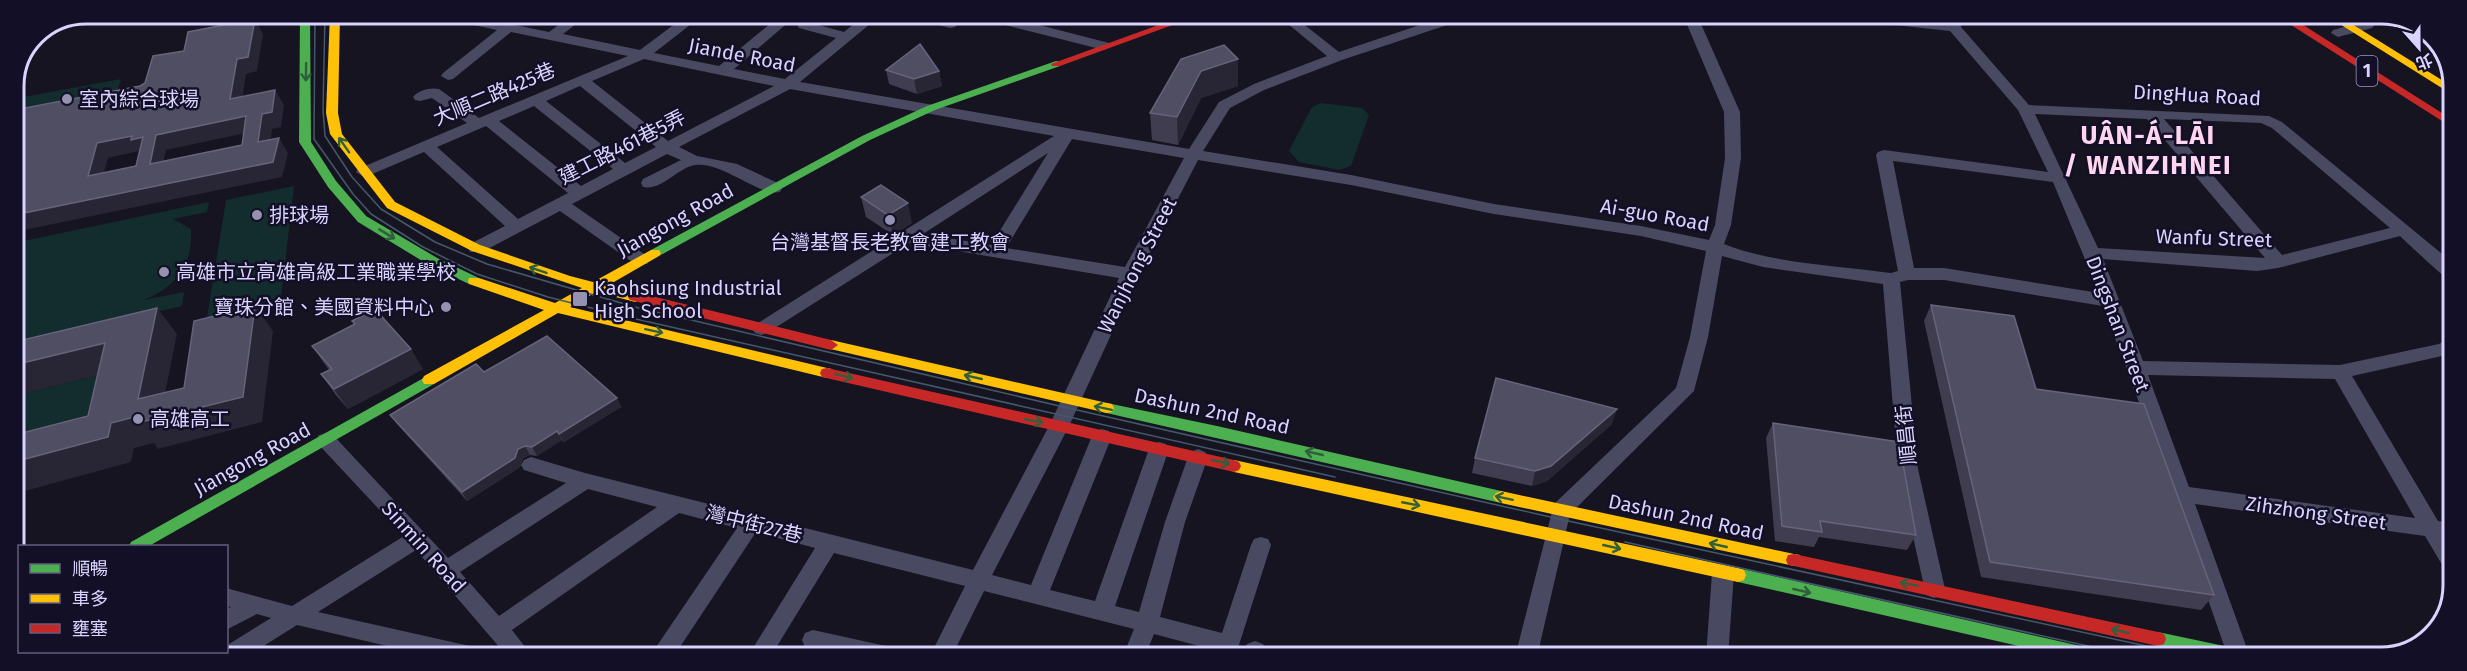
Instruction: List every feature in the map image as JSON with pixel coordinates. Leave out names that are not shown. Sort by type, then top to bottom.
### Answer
[{"type":"street","points":[[305,24],[305,142],[332,184],[362,219],[434,262],[472,280],[556,308],[999,414],[1373,497],[1555,534],[2053,647]]},
{"type":"street","name":"Dashun 2nd Road","points":[[335,24],[332,113],[336,134],[391,205],[476,248],[594,287],[1070,401],[1217,431],[1561,510],[2196,647]]},
{"type":"street","name":"Jiande Road","points":[[489,24],[788,84],[1068,134]]},
{"type":"street","points":[[552,36],[568,24]]},
{"type":"street","name":"大順二路425巷","points":[[364,172],[642,55],[684,24]]},
{"type":"street","points":[[722,71],[779,24]]},
{"type":"street","name":"建工路461巷5弄","points":[[476,248],[788,84],[863,24]]},
{"type":"street","points":[[1018,24],[1104,46]]},
{"type":"street","name":"Jiangong Road","points":[[139,545],[641,260],[867,138],[931,108],[1169,24]]},
{"type":"street","points":[[1295,24],[1337,57]]},
{"type":"street","name":"Wanjhong Street","points":[[945,647],[1059,426],[1130,274],[1194,153],[1224,105],[1259,87],[1337,57],[1436,24]]},
{"type":"street","points":[[1528,647],[1561,510],[1685,391],[1699,337],[1715,247],[1724,225],[1732,168],[1732,112],[1694,24]]},
{"type":"street","name":"Dingshan Street","points":[[1955,24],[2025,109],[2059,178],[2092,253],[2237,647]]},
{"type":"street","name":"1","points":[[2295,24],[2443,119]]},
{"type":"street","name":"1","points":[[2312,24],[2443,108]]},
{"type":"street","name":"1","points":[[2330,24],[2338,33],[2443,99]]},
{"type":"street","name":"1","points":[[2340,24],[2353,29],[2443,86]]},
{"type":"street","points":[[2338,33],[2368,24]]},
{"type":"street","points":[[804,25],[847,37]]},
{"type":"street","points":[[448,76],[508,28]]},
{"type":"street","points":[[581,80],[666,147],[693,160],[731,167],[774,188]]},
{"type":"street","points":[[420,97],[434,92],[483,122],[579,193]]},
{"type":"street","points":[[535,99],[624,170]]},
{"type":"street","name":"DingHua Road","points":[[2025,109],[2264,119],[2277,125],[2443,265]]},
{"type":"street","points":[[2151,115],[2278,262]]},
{"type":"street","points":[[760,328],[909,237],[1068,134]]},
{"type":"street","points":[[995,252],[1068,134]]},
{"type":"street","name":"Ai-guo Road","points":[[1068,134],[1194,153],[1352,180],[1494,208],[1641,231],[1715,247],[1737,256],[1763,261],[1899,277],[1944,274],[2109,301]]},
{"type":"street","points":[[426,146],[516,226]]},
{"type":"street","name":"順昌街","points":[[1934,589],[1908,469],[1899,277],[1884,155],[2059,178]]},
{"type":"street","points":[[649,183],[693,160]]},
{"type":"street","points":[[560,203],[641,260]]},
{"type":"street","name":"Wanfu Street","points":[[2092,253],[2258,265],[2403,230]]},
{"type":"street","points":[[909,237],[1130,274]]},
{"type":"street","points":[[2135,368],[2340,372],[2443,349]]},
{"type":"street","points":[[2340,372],[2442,530]]},
{"type":"street","points":[[1037,595],[1102,436]]},
{"type":"street","name":"Sinmin Road","points":[[326,440],[418,538],[513,647]]},
{"type":"street","points":[[1102,612],[1160,449]]},
{"type":"street","points":[[1138,647],[1147,623],[1175,522],[1198,457]]},
{"type":"street","name":"灣中街27巷","points":[[531,465],[585,481],[1229,644],[1261,545]]},
{"type":"street","points":[[446,570],[585,481]]},
{"type":"street","name":"Zihzhong Street","points":[[2180,494],[2442,530]]},
{"type":"street","points":[[497,629],[677,504]]},
{"type":"street","points":[[667,647],[752,523]]},
{"type":"street","points":[[244,647],[418,538]]},
{"type":"street","points":[[765,647],[829,543]]},
{"type":"street","points":[[1718,647],[1723,573]]},
{"type":"street","points":[[228,598],[296,616],[431,647]]},
{"type":"street","points":[[228,620],[254,604]]},
{"type":"street","points":[[813,640],[845,647]]},
{"type":"green space","name":"室內綜合球場","points":[[121,79],[115,99],[24,109],[24,97]]},
{"type":"green space","points":[[1321,103],[1362,108],[1369,115],[1351,166],[1339,170],[1299,162],[1289,151],[1312,107]]},
{"type":"green space","points":[[294,186],[280,306],[206,324],[226,200]]},
{"type":"green space","points":[[209,202],[207,212],[173,219],[191,229],[191,242],[186,264],[181,273],[166,288],[144,300],[184,292],[182,306],[24,343],[24,241]]},
{"type":"green space","points":[[126,368],[111,441],[24,464],[24,394]]},
{"type":"building","points":[[229,24],[254,24],[248,57],[237,59],[230,99],[275,90],[272,112],[262,114],[258,142],[279,138],[273,162],[24,213],[24,108],[140,86],[145,83],[153,56],[184,51],[188,32]],"holes":[[[246,116],[242,145],[150,164],[156,135]],[[132,136],[131,140],[143,137],[136,166],[88,176],[97,143]]]},
{"type":"building","points":[[920,44],[939,71],[914,79],[886,70]]},
{"type":"building","points":[[1224,45],[1238,59],[1201,71],[1177,117],[1150,113],[1181,59]]},
{"type":"building","points":[[881,185],[908,203],[888,215],[861,197]]},
{"type":"building","points":[[1931,305],[2014,316],[2036,389],[2144,404],[2214,595],[1990,562]]},
{"type":"building","points":[[255,306],[243,397],[137,423],[138,416],[111,423],[108,437],[24,459],[24,432],[88,416],[105,343],[24,363],[24,340],[157,308],[138,399],[184,388],[194,321]]},
{"type":"building","points":[[375,309],[411,349],[334,389],[321,374],[332,369],[312,346],[355,324],[352,321]]},
{"type":"building","points":[[547,336],[617,398],[559,434],[557,431],[532,447],[525,446],[518,449],[515,458],[462,492],[390,415],[476,364],[484,372]]},
{"type":"building","points":[[1496,378],[1617,409],[1551,466],[1535,471],[1475,458]]},
{"type":"building","points":[[1773,423],[1899,442],[1916,535],[1820,521],[1822,532],[1782,526]]},
{"type":"tram line","points":[[315,24],[314,139],[353,194],[371,214],[423,247],[477,274],[548,297],[627,317],[1335,477]]},
{"type":"tram line","points":[[325,24],[323,110],[325,136],[352,177],[381,209],[435,242],[487,264],[635,307],[1068,408],[1559,519],[2151,647]]},
{"type":"tram line","points":[[1625,542],[2092,647]]},
{"type":"traffic: fast","points":[[305,24],[305,142],[332,184],[362,219],[434,262],[474,281]]},
{"type":"traffic: fast","points":[[655,253],[866,138],[931,108],[1056,64]]},
{"type":"traffic: fast","points":[[139,545],[429,380]]},
{"type":"traffic: fast","points":[[1107,408],[1217,431],[1501,497]]},
{"type":"traffic: fast","points":[[1738,575],[2054,647]]},
{"type":"traffic: fast","points":[[2158,639],[2196,647]]},
{"type":"traffic: slow","points":[[335,24],[332,113],[336,134],[391,205],[476,248],[567,280],[635,297]]},
{"type":"traffic: slow","points":[[2345,24],[2443,86]]},
{"type":"traffic: slow","points":[[429,380],[655,253]]},
{"type":"traffic: slow","points":[[474,281],[539,304],[827,373]]},
{"type":"traffic: slow","points":[[831,345],[1107,408]]},
{"type":"traffic: slow","points":[[1234,466],[1738,575]]},
{"type":"traffic: slow","points":[[1501,497],[1794,560]]},
{"type":"traffic: jam","points":[[1056,64],[1169,24]]},
{"type":"traffic: jam","points":[[2295,24],[2443,119]]},
{"type":"traffic: jam","points":[[635,297],[831,345]]},
{"type":"traffic: jam","points":[[827,373],[1234,466]]},
{"type":"traffic: jam","points":[[1794,560],[2158,639]]},
{"type":"place","name":"室內綜合球場","points":[[67,99]]},
{"type":"place","name":"排球場","points":[[257,215]]},
{"type":"place","name":"台灣基督長老教會建工教會","points":[[890,220]]},
{"type":"place","name":"高雄市立高雄高級工業職業學校","points":[[164,272]]},
{"type":"place","name":"Kaohsiung Industrial High School","points":[[580,299]]},
{"type":"place","name":"寶珠分館、美國資料中心","points":[[446,307]]},
{"type":"place","name":"高雄高工","points":[[138,419]]},
{"type":"district","name":"UÂN-Á-LĀI / WANZIHNEI","points":[[2148,150]]}]
